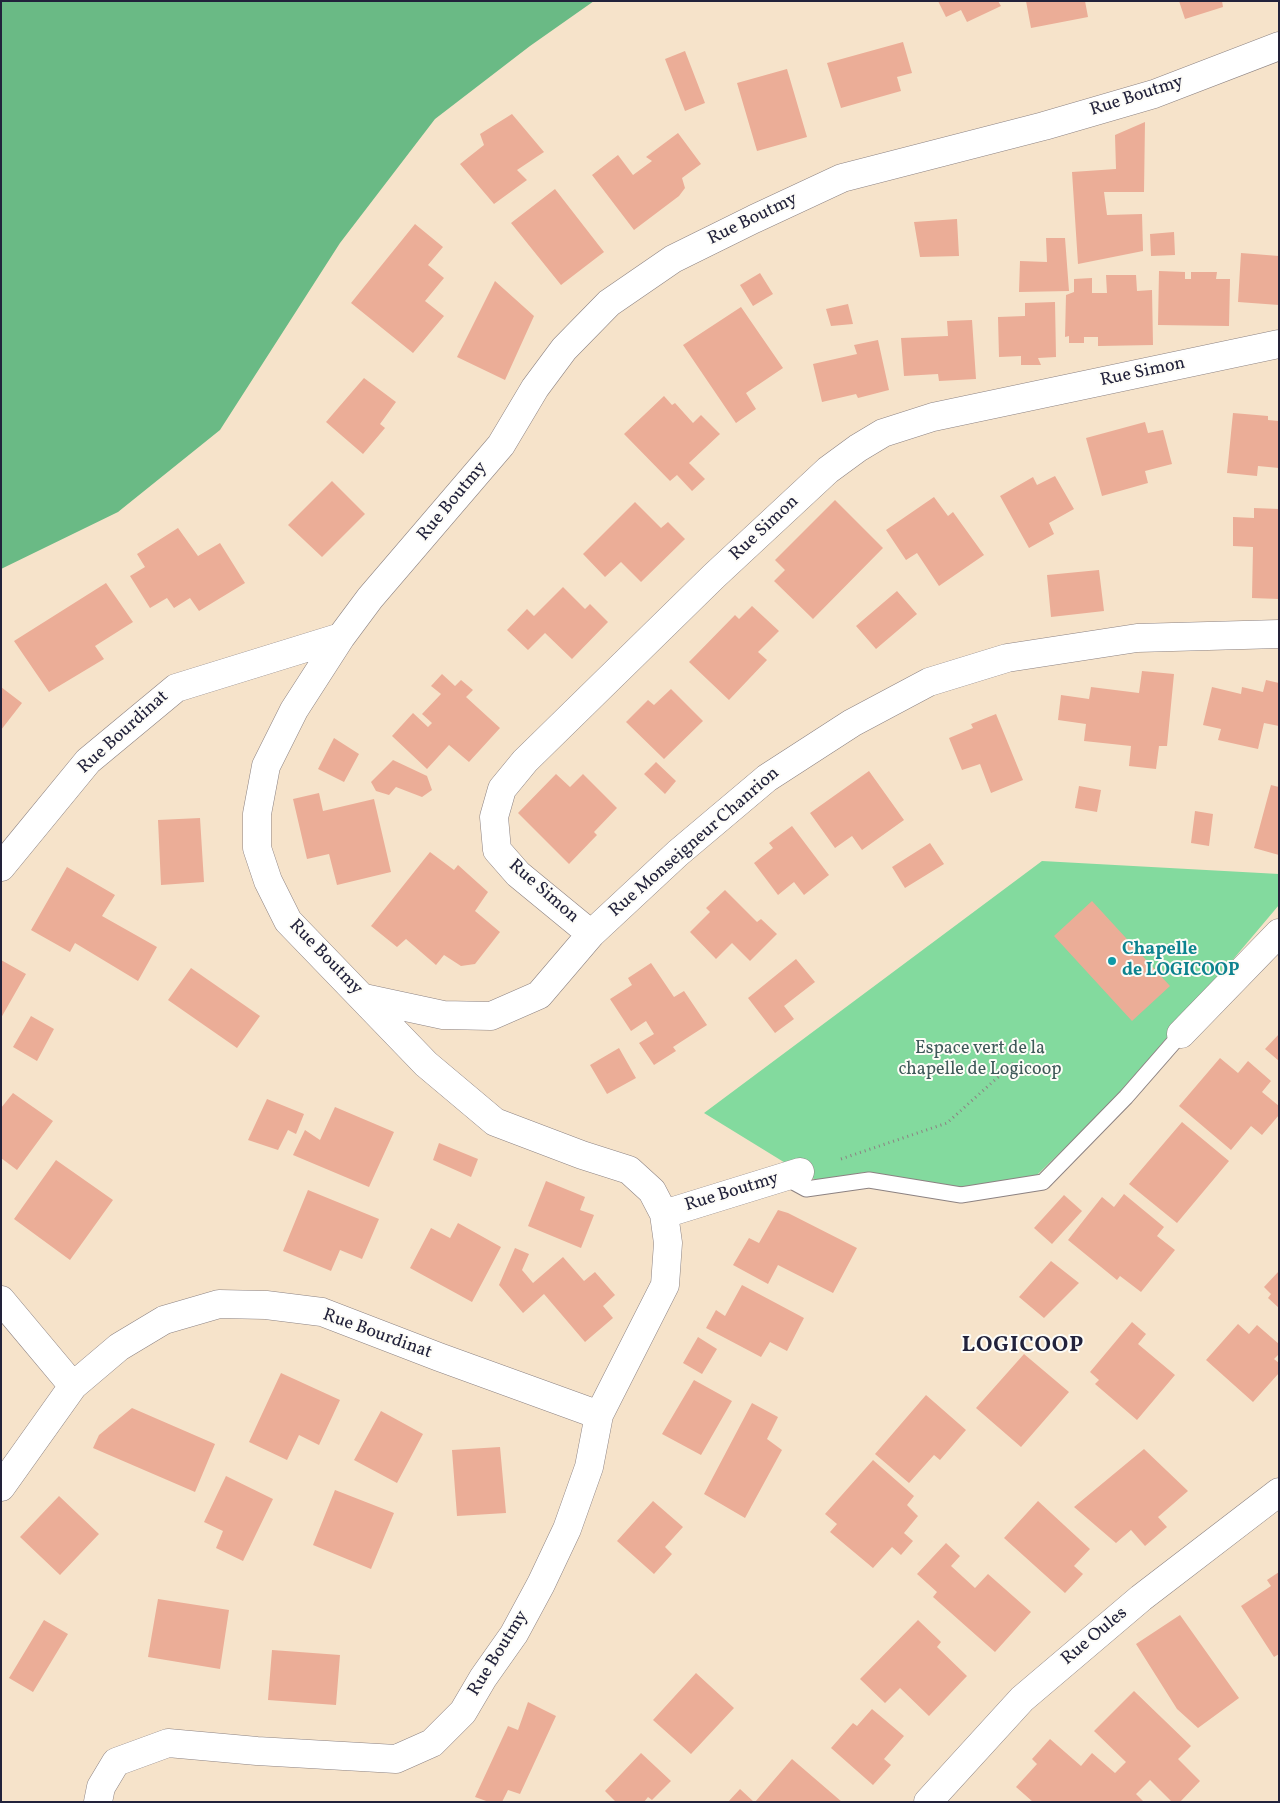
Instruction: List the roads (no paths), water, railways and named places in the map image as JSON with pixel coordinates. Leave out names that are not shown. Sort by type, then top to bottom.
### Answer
[{"type":"street","name":"Rue Boutmy","points":[[98,1802],[101,1787],[116,1762],[168,1743],[257,1752],[396,1759],[432,1743],[463,1712],[483,1678],[514,1634],[542,1584],[567,1529],[589,1467],[599,1414],[665,1285],[668,1243],[664,1214],[652,1191],[629,1170],[582,1155],[495,1122],[426,1064],[364,998],[288,922],[268,880],[257,848],[257,814],[266,766],[294,710],[341,637],[370,598],[501,445],[535,388],[564,350],[609,303],[673,259],[754,218],[842,178],[1044,126],[1154,94],[1279,46]]},
{"type":"street","name":"Rue Simon","points":[[590,934],[518,874],[497,850],[494,817],[502,789],[525,761],[707,583],[828,470],[858,448],[883,433],[933,417],[1279,344]]},
{"type":"street","name":"Rue Monseigneur Chanrion","points":[[364,998],[443,1014],[490,1016],[539,995],[590,934],[678,853],[767,778],[852,723],[929,682],[1007,658],[1137,638],[1279,634]]},
{"type":"street","name":"Rue Bourdinat","points":[[1,867],[88,761],[176,688],[341,637]]},
{"type":"street","points":[[1181,1034],[1279,933]]},
{"type":"street","name":"Rue Boutmy","points":[[664,1214],[792,1175]]},
{"type":"street","points":[[1,1300],[73,1386]]},
{"type":"street","name":"Rue Bourdinat","points":[[1,1486],[73,1386],[119,1347],[164,1320],[219,1304],[266,1305],[322,1312],[438,1357],[599,1414]]},
{"type":"street","name":"Rue Oules","points":[[928,1802],[1022,1699],[1141,1598],[1279,1492]]},
{"type":"lane","points":[[792,1175],[806,1189],[868,1180],[961,1195],[1043,1182],[1126,1097],[1181,1034]]},
{"type":"place","name":"Chapelle de LOGICOOP","points":[[1112,961]]},
{"type":"district","name":"LOGICOOP","points":[[1023,1347]]},
{"type":"park label","name":"Espace vert de la chapelle de Logicoop","points":[[980,1060]]}]
